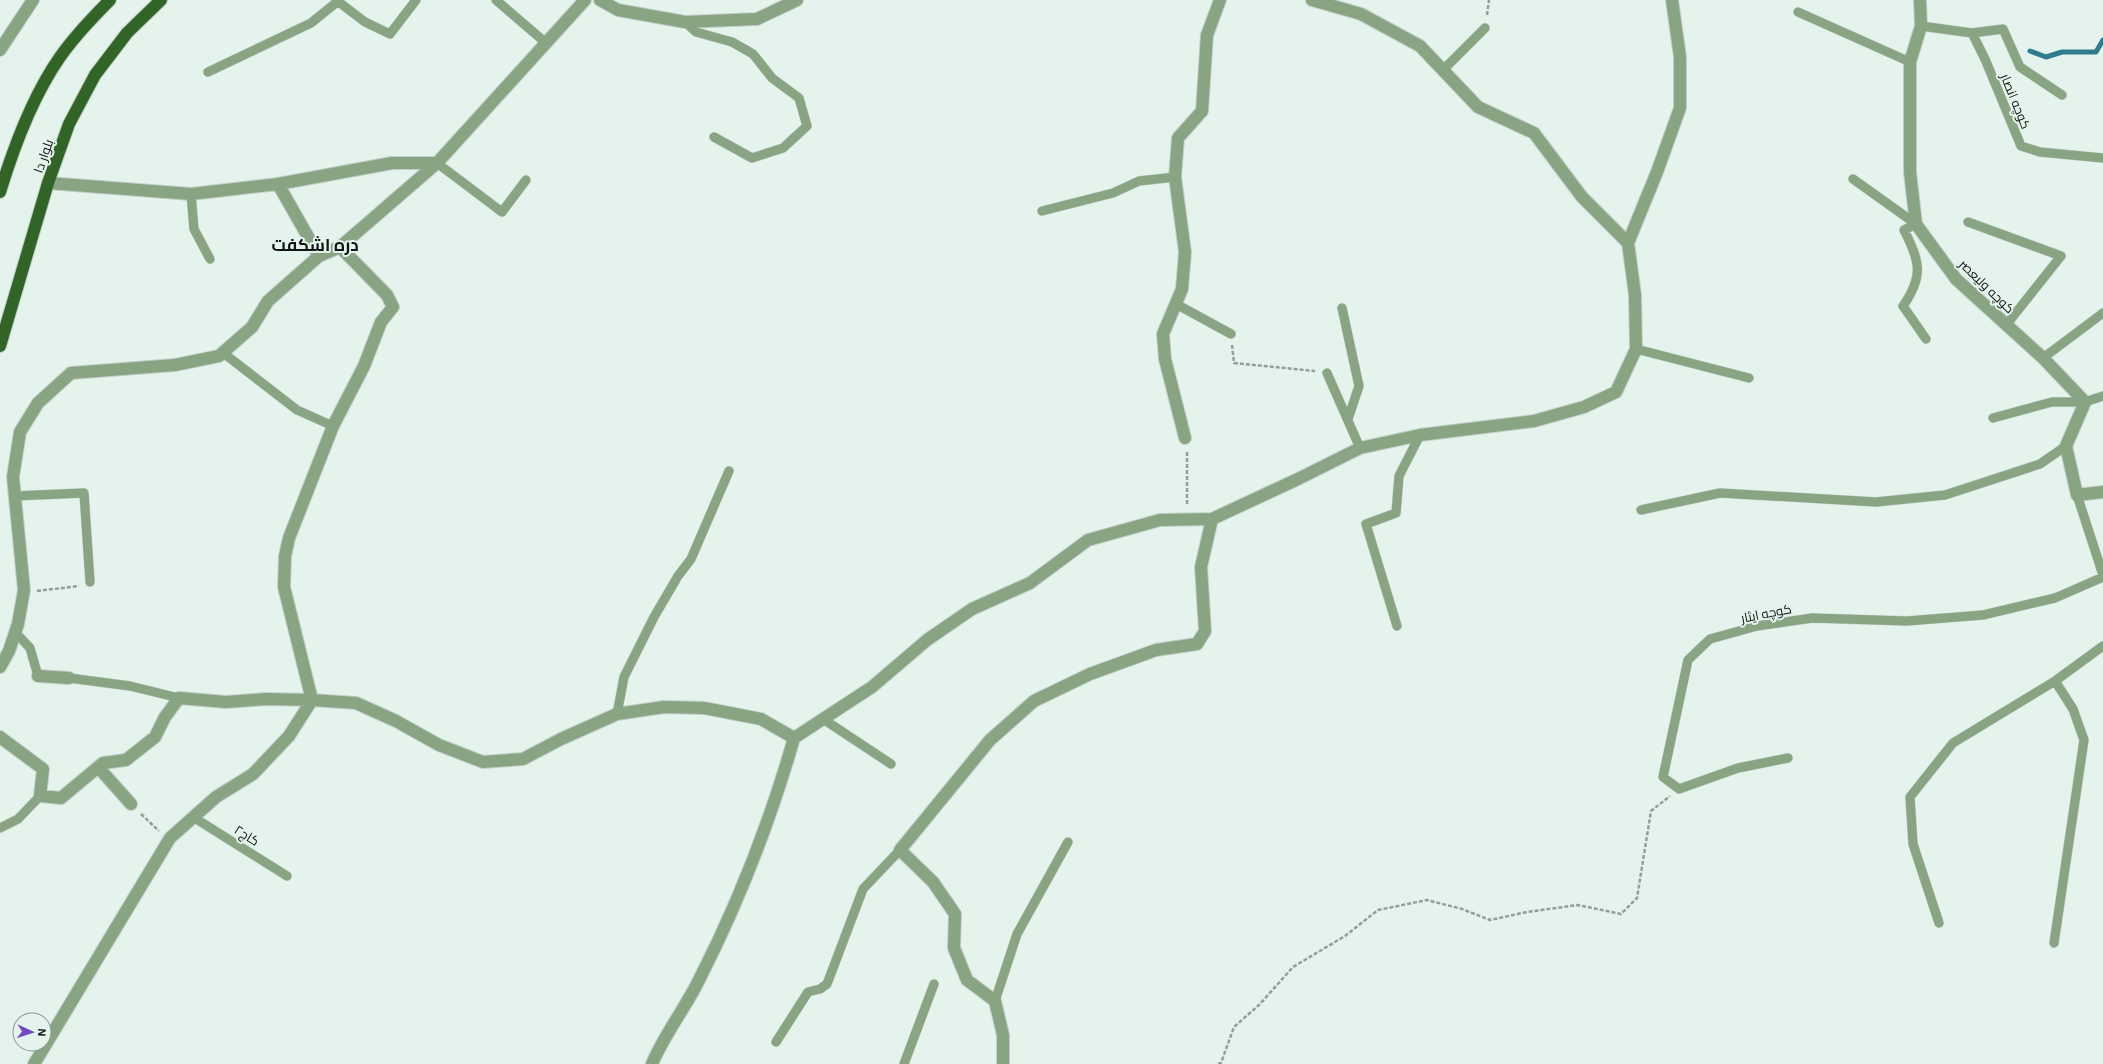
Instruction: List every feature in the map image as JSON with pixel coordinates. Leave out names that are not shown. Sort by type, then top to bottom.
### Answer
[{"type":"main road","points":[[0,192],[11,155],[37,99],[59,58],[92,18],[110,0]]},
{"type":"main road","name":"بلوار دا","points":[[0,346],[48,183],[69,124],[95,75],[127,33],[161,0]]},
{"type":"street","points":[[0,50],[33,0]]},
{"type":"street","points":[[0,667],[9,651],[15,632],[24,590],[13,477],[20,432],[38,403],[71,373],[175,365],[219,356],[252,327],[268,301],[318,256],[340,247],[438,163],[585,0]]},
{"type":"street","points":[[600,0],[618,10],[685,22],[757,19],[797,0]]},
{"type":"street","points":[[1185,438],[1165,359],[1163,341],[1163,334],[1182,289],[1185,252],[1175,177],[1178,138],[1202,111],[1207,35],[1220,0]]},
{"type":"street","points":[[1312,0],[1361,14],[1420,46],[1478,107],[1534,133],[1582,197],[1628,243]]},
{"type":"street","points":[[652,1064],[658,1049],[698,983],[742,887],[776,800],[794,738],[872,687],[927,640],[972,609],[1030,583],[1088,540],[1160,520],[1212,519],[1360,448],[1420,435],[1534,421],[1584,407],[1616,392],[1636,349],[1635,295],[1628,243],[1657,172],[1680,108],[1680,57],[1672,0]]},
{"type":"street","name":"کوچه ولیعصر","points":[[1920,0],[1921,26],[1910,62],[1910,172],[1916,224],[1956,279],[2043,358],[2085,402]]},
{"type":"street","points":[[48,183],[191,194],[278,184],[392,163],[438,163]]},
{"type":"street","points":[[278,184],[318,256]]},
{"type":"street","points":[[34,1064],[169,841],[216,797],[252,774],[289,736],[312,700],[284,587],[285,556],[289,538],[333,426],[364,366],[381,322],[393,307],[387,295],[340,247]]},
{"type":"street","points":[[2085,402],[2066,446],[2077,495],[2103,492]]},
{"type":"street","points":[[1003,1064],[1003,1035],[995,1001],[967,980],[954,948],[955,914],[933,882],[900,850],[990,740],[1034,701],[1090,674],[1156,650],[1197,644],[1205,631],[1201,567],[1212,519]]},
{"type":"street","points":[[38,676],[68,678]]},
{"type":"street","points":[[0,737],[43,768],[40,796],[61,798],[103,763],[126,760],[155,737],[165,717],[179,698],[226,702],[266,699],[356,703],[396,721],[438,745],[483,762],[523,759],[561,739],[617,714],[664,707],[704,708],[761,719],[794,738]]},
{"type":"street","points":[[98,767],[131,804]]},
{"type":"lane","points":[[208,72],[311,23],[336,1],[366,22],[390,34],[416,0]]},
{"type":"lane","points":[[496,0],[546,43]]},
{"type":"lane","points":[[1798,12],[1910,62]]},
{"type":"lane","points":[[685,22],[696,32],[732,42],[753,54],[772,78],[799,98],[807,126],[783,148],[752,158],[714,137]]},
{"type":"lane","name":"کوچه انصار","points":[[1921,26],[1972,33],[2003,29],[2020,67],[2062,95]]},
{"type":"lane","points":[[1443,70],[1485,28]]},
{"type":"lane","name":"کوچه انصار","points":[[1972,33],[1986,59],[2021,146],[2040,152],[2103,158]]},
{"type":"lane","points":[[438,163],[502,212],[526,180]]},
{"type":"lane","points":[[1042,211],[1113,192],[1139,181],[1175,177]]},
{"type":"lane","points":[[1853,179],[1916,224],[1904,230],[1916,252],[1918,275],[1910,296],[1903,306],[1926,339]]},
{"type":"lane","points":[[191,194],[194,229],[210,259]]},
{"type":"lane","points":[[1968,222],[2060,256],[2007,324]]},
{"type":"lane","points":[[1176,304],[1231,334]]},
{"type":"lane","points":[[1342,308],[1359,386],[1348,419]]},
{"type":"lane","points":[[2043,358],[2103,313]]},
{"type":"lane","points":[[1636,349],[1749,378]]},
{"type":"lane","points":[[222,352],[297,410],[333,426]]},
{"type":"lane","points":[[1327,373],[1360,448]]},
{"type":"lane","points":[[1993,418],[2052,402],[2085,402],[2103,396]]},
{"type":"lane","points":[[1397,626],[1366,524],[1396,513],[1399,476],[1420,435]]},
{"type":"lane","points":[[1641,510],[1720,493],[1876,502],[1945,495],[2040,464],[2066,446]]},
{"type":"lane","points":[[617,714],[624,676],[654,617],[678,576],[691,560],[729,471]]},
{"type":"lane","points":[[14,496],[84,493],[90,582]]},
{"type":"lane","points":[[2077,495],[2103,576]]},
{"type":"lane","name":"کوچه ایثار","points":[[1679,788],[1663,777],[1673,724],[1688,660],[1710,639],[1757,626],[1812,618],[1907,621],[1983,615],[2055,598],[2103,576]]},
{"type":"lane","points":[[15,632],[30,648],[38,676]]},
{"type":"lane","points":[[1939,923],[1913,844],[1910,797],[1953,743],[2055,681],[2103,646]]},
{"type":"lane","points":[[68,678],[130,686],[179,698]]},
{"type":"lane","points":[[2054,943],[2084,740],[2072,709],[2055,681]]},
{"type":"lane","points":[[823,719],[891,764]]},
{"type":"lane","points":[[1679,788],[1738,768],[1788,758]]},
{"type":"lane","points":[[0,828],[18,819],[40,796]]},
{"type":"lane","name":"کاج۲","points":[[193,817],[287,876]]},
{"type":"lane","points":[[995,1001],[1017,934],[1068,842]]},
{"type":"lane","points":[[776,1042],[808,992],[820,989],[827,984],[863,889],[900,850]]},
{"type":"lane","points":[[904,1064],[934,984]]},
{"type":"path","points":[[1231,334],[1234,363],[1327,373]]},
{"type":"path","points":[[1185,438],[1188,463],[1186,519]]},
{"type":"path","points":[[24,590],[39,591],[84,585],[90,582]]},
{"type":"path","points":[[1218,1064],[1221,1063],[1234,1027],[1260,1004],[1292,967],[1345,936],[1378,910],[1427,900],[1462,909],[1490,920],[1527,912],[1578,905],[1622,914],[1637,898],[1651,811],[1679,788]]},
{"type":"path","points":[[131,804],[169,841]]},
{"type":"waterway","points":[[2030,51],[2046,57],[2062,52],[2096,52],[2103,40]]},
{"type":"district","name":"دره اشکفت","points":[[315,245]]}]
